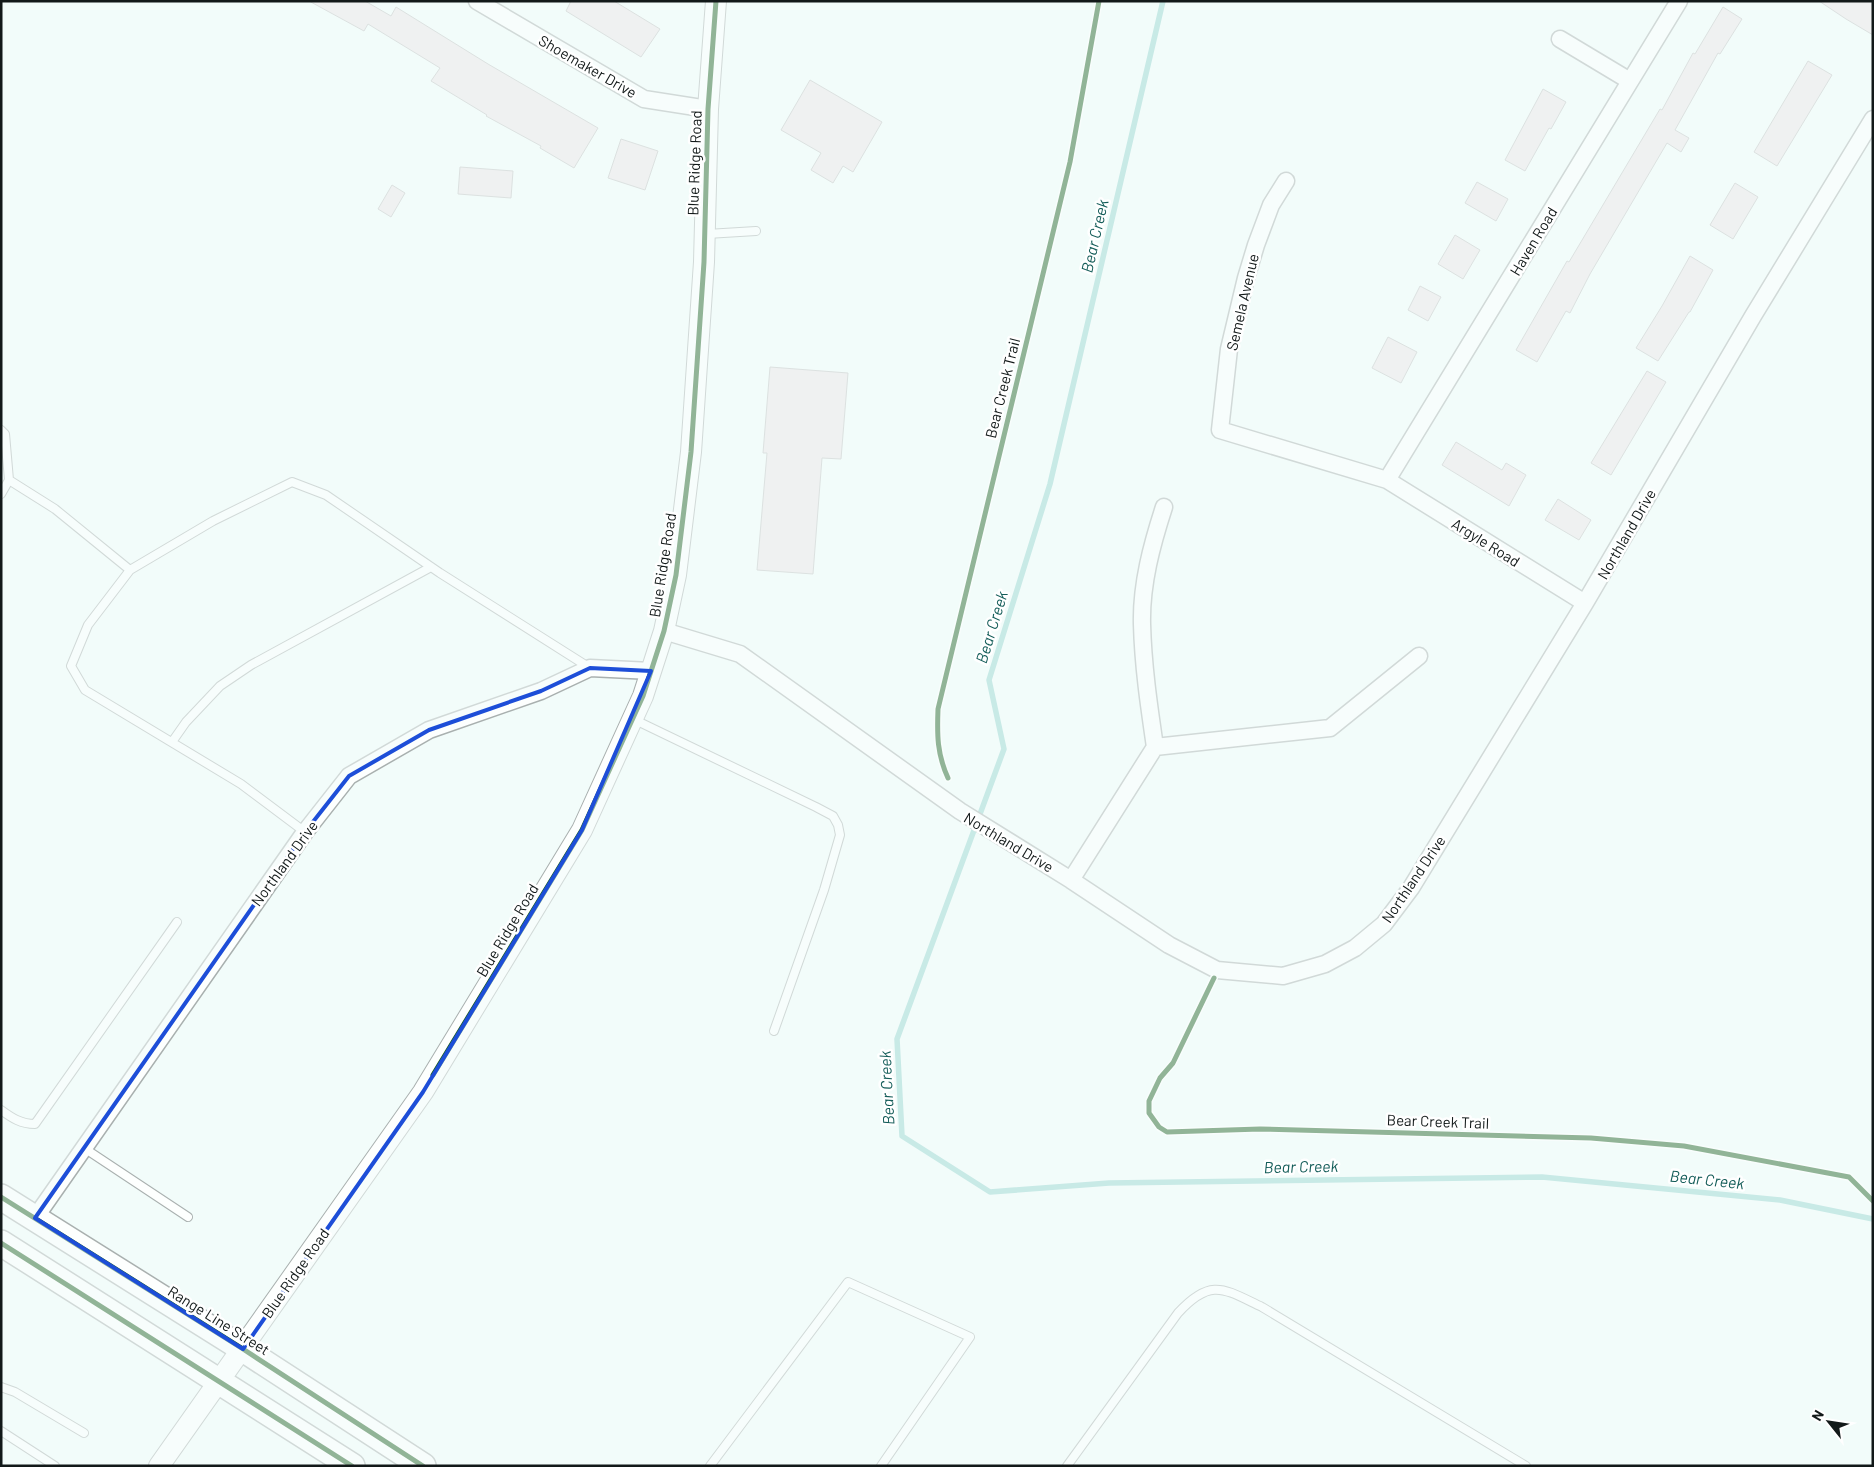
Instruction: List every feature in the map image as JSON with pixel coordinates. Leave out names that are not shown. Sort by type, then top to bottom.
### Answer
[{"type":"main road","name":"Range Line Street","points":[[1,1197],[243,1349],[423,1466]]},
{"type":"main road","points":[[1,1243],[352,1466]]},
{"type":"street","name":"Shoemaker Drive","points":[[477,1],[644,99],[708,109]]},
{"type":"street","name":"Blue Ridge Road","points":[[160,1466],[423,1092],[582,830],[633,719],[664,631],[676,575],[691,452],[705,234],[708,109],[716,1]]},
{"type":"street","name":"Haven Road","points":[[1387,480],[1679,1]]},
{"type":"street","points":[[1560,39],[1630,81]]},
{"type":"street","name":"Northland Drive","points":[[664,631],[740,654],[960,811],[1071,880],[1168,945],[1217,970],[1284,976],[1325,964],[1355,948],[1384,924],[1411,888],[1585,603],[1753,316],[1873,119]]},
{"type":"street","name":"Semela Avenue","points":[[1220,430],[1229,349],[1246,278],[1270,205],[1286,181]]},
{"type":"street","name":"Argyle Road","points":[[1220,430],[1387,480],[1585,603]]},
{"type":"street","points":[[1071,880],[1155,747],[1147,695],[1142,622],[1147,572],[1154,536],[1164,507]]},
{"type":"street","points":[[1155,747],[1330,728],[1419,656]]},
{"type":"street","name":"Northland Drive","points":[[35,1218],[305,832],[348,776],[429,730],[541,691],[590,668],[651,671]]},
{"type":"lane","points":[[705,234],[756,231]]},
{"type":"lane","points":[[1,430],[5,434],[9,480],[1,494]]},
{"type":"lane","points":[[9,480],[55,508],[130,570]]},
{"type":"lane","points":[[305,832],[241,784],[85,690],[71,666],[88,625],[130,570],[213,521],[292,482],[326,495],[431,567],[590,668]]},
{"type":"lane","points":[[172,742],[186,722],[220,686],[251,665],[431,567]]},
{"type":"lane","points":[[633,719],[816,807],[833,816],[838,824],[840,835],[824,890],[774,1031]]},
{"type":"lane","points":[[1,1110],[17,1121],[35,1124],[177,922]]},
{"type":"lane","points":[[84,1148],[188,1217]]},
{"type":"lane","points":[[710,1466],[848,1282],[970,1337],[881,1466]]},
{"type":"lane","points":[[1067,1466],[1178,1313],[1191,1298],[1205,1290],[1232,1292],[1262,1307],[1526,1466]]},
{"type":"lane","points":[[1,1387],[15,1392],[84,1432]]},
{"type":"lane","points":[[1,1431],[55,1466]]},
{"type":"highlighted area","points":[[590,668],[651,671],[582,830],[423,1092],[243,1349],[35,1218],[305,832],[349,776],[429,730],[541,691]]},
{"type":"building","points":[[309,1],[365,1],[391,16],[396,7],[488,64],[598,128],[574,168],[540,148],[541,146],[486,116],[431,81],[440,68],[368,24],[364,31]]},
{"type":"building","points":[[571,1],[614,1],[660,29],[641,57],[566,11]]},
{"type":"building","points":[[1819,1],[1873,1],[1873,35],[1846,19]]},
{"type":"building","points":[[1723,7],[1742,19],[1720,54],[1718,53],[1675,130],[1689,138],[1681,152],[1667,143],[1590,274],[1570,313],[1566,311],[1537,362],[1516,350],[1567,261],[1569,262],[1660,109],[1662,110],[1693,53],[1695,54]]},
{"type":"building","points":[[1808,61],[1832,75],[1777,166],[1754,152]]},
{"type":"building","points":[[810,80],[882,122],[853,172],[843,166],[833,183],[811,170],[821,153],[781,130]]},
{"type":"building","points":[[1543,89],[1566,102],[1525,171],[1505,160]]},
{"type":"building","points":[[621,139],[658,151],[645,190],[608,178]]},
{"type":"building","points":[[460,167],[513,171],[511,198],[458,194]]},
{"type":"building","points":[[1477,182],[1508,199],[1496,221],[1465,203]]},
{"type":"building","points":[[1735,183],[1758,197],[1733,239],[1710,225]]},
{"type":"building","points":[[392,185],[405,193],[391,217],[378,209]]},
{"type":"building","points":[[1455,235],[1480,250],[1463,279],[1438,264]]},
{"type":"building","points":[[1690,256],[1713,270],[1690,312],[1658,361],[1636,348]]},
{"type":"building","points":[[1420,286],[1441,297],[1428,321],[1408,310]]},
{"type":"building","points":[[1388,337],[1417,352],[1401,383],[1372,368]]},
{"type":"building","points":[[770,367],[848,373],[841,459],[822,458],[813,574],[757,570],[767,453],[763,453]]},
{"type":"building","points":[[1647,371],[1666,382],[1611,475],[1591,463]]},
{"type":"building","points":[[1456,442],[1502,470],[1506,463],[1526,475],[1509,506],[1442,465]]},
{"type":"building","points":[[1558,499],[1591,520],[1579,540],[1545,520]]},
{"type":"waterway","name":"Bear Creek","points":[[1163,1],[1050,484],[989,680],[1004,749],[897,1039],[902,1136],[990,1192],[1109,1183],[1542,1177],[1780,1200],[1873,1219]]},
{"type":"cycle path","points":[[433,1075],[582,830],[643,696],[664,631],[676,575],[691,452],[704,262],[708,109],[716,1]]},
{"type":"cycle path","name":"Bear Creek Trail","points":[[948,778],[938,744],[938,709],[1070,162],[1099,1]]},
{"type":"cycle path","name":"Bear Creek Trail","points":[[1214,978],[1173,1063],[1160,1078],[1149,1101],[1149,1113],[1159,1127],[1167,1132],[1260,1129],[1591,1138],[1684,1146],[1849,1177],[1873,1201]]},
{"type":"cycle path","points":[[1,1197],[243,1349],[423,1466]]},
{"type":"cycle path","points":[[1,1243],[352,1466]]}]
